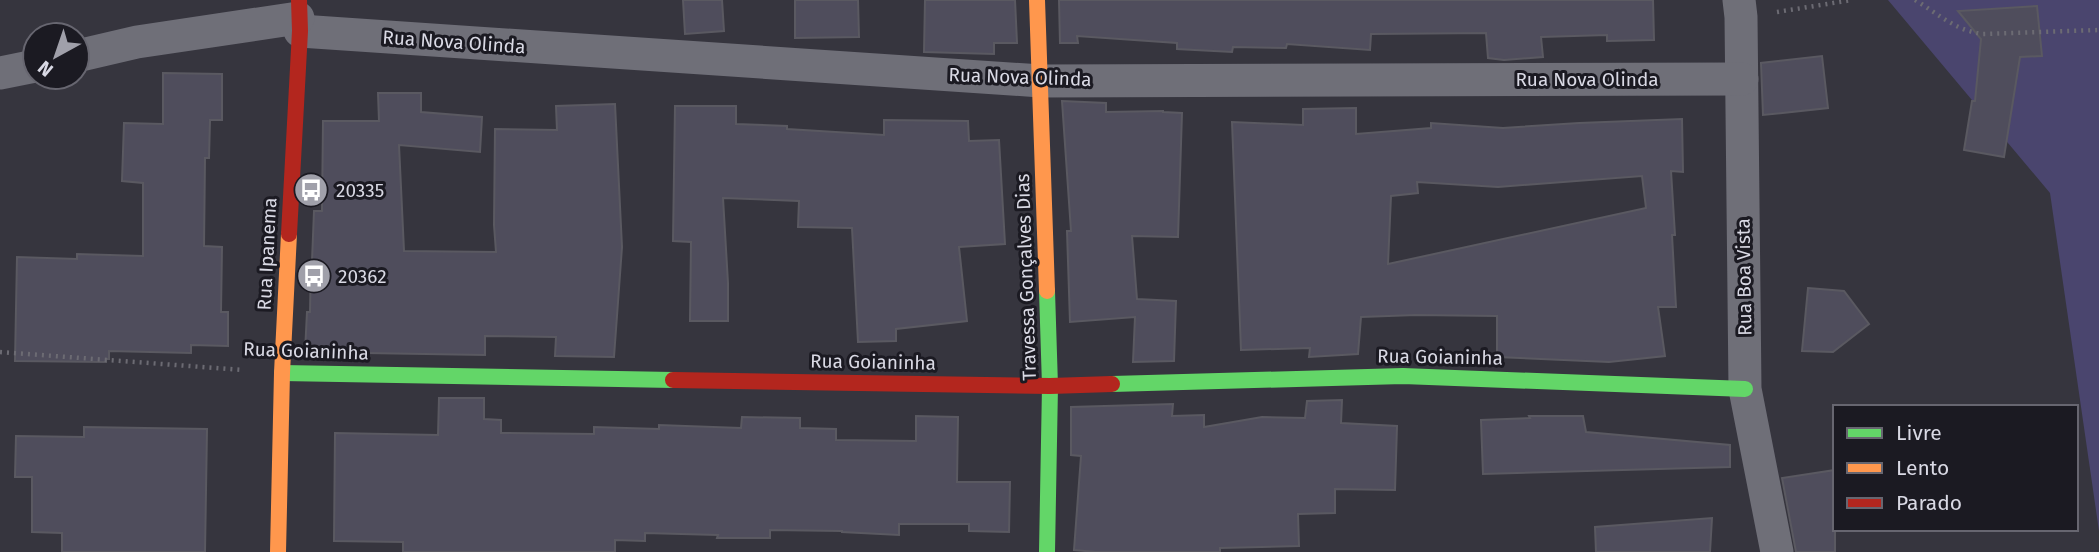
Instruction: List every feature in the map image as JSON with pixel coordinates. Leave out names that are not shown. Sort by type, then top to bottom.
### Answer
[{"type":"street","name":"Travessa Gonçalves Dias","points":[[1037,0],[1050,386],[1047,552]]},
{"type":"street","name":"Rua Boa Vista","points":[[1740,8],[1745,388],[1777,552]]},
{"type":"street","name":"Rua Nova Olinda","points":[[91,53],[299,16],[1041,81],[1742,79]]},
{"type":"street","name":"Rua Ipanema","points":[[278,552],[282,373],[299,16]]},
{"type":"street","points":[[0,73],[21,69]]},
{"type":"street","name":"Rua Goianinha","points":[[282,373],[1050,386],[1403,376],[1745,388]]},
{"type":"path","points":[[1740,8],[1852,0]]},
{"type":"path","points":[[1915,0],[1971,33],[2099,30]]},
{"type":"path","name":"Rua Goianinha","points":[[0,352],[282,373]]},
{"type":"shaded area","points":[[1888,0],[2099,0],[2099,531],[2050,193]]},
{"type":"building","points":[[683,0],[722,0],[724,31],[685,34]]},
{"type":"building","points":[[795,0],[858,0],[859,37],[795,38]]},
{"type":"building","points":[[925,0],[1015,0],[1017,43],[994,43],[994,54],[924,52]]},
{"type":"building","points":[[1059,0],[1653,0],[1654,40],[1607,41],[1607,35],[1541,37],[1543,57],[1504,60],[1488,58],[1486,33],[1371,34],[1370,50],[1287,44],[1286,48],[1233,47],[1232,52],[1177,49],[1177,43],[1077,36],[1078,43],[1060,43]]},
{"type":"building","points":[[2037,6],[2042,56],[2020,57],[2004,157],[1964,150],[1972,101],[1975,101],[1981,39],[1958,11]]},
{"type":"building","points":[[1822,56],[1828,108],[1763,115],[1761,63]]},
{"type":"building","points":[[163,73],[222,74],[222,120],[210,120],[209,158],[205,158],[204,246],[222,247],[221,312],[228,312],[228,346],[191,345],[191,353],[109,351],[109,359],[106,359],[106,362],[15,361],[17,257],[77,259],[77,254],[143,256],[143,183],[122,181],[124,123],[163,124]]},
{"type":"building","points":[[378,93],[421,93],[421,112],[482,117],[480,152],[399,145],[404,251],[496,252],[495,129],[557,130],[556,106],[615,104],[622,247],[614,357],[555,356],[556,337],[485,336],[485,355],[305,352],[307,312],[310,312],[314,211],[322,211],[323,121],[379,121]]},
{"type":"building","points":[[1062,101],[1106,103],[1106,112],[1182,113],[1178,237],[1132,236],[1137,299],[1176,301],[1174,361],[1133,362],[1135,317],[1070,322],[1067,231],[1071,231]]},
{"type":"building","points":[[675,106],[736,106],[736,124],[884,135],[884,120],[968,121],[969,141],[999,140],[1005,244],[959,247],[967,321],[896,329],[896,341],[858,342],[852,228],[798,227],[799,201],[723,198],[728,321],[690,321],[691,242],[673,241]]},
{"type":"building","points":[[1356,108],[1356,134],[1431,128],[1431,123],[1503,128],[1682,119],[1683,172],[1671,171],[1676,307],[1658,307],[1665,356],[1609,362],[1497,357],[1497,316],[1361,317],[1358,354],[1309,357],[1310,348],[1241,350],[1232,122],[1303,125],[1303,109]],"holes":[[[1642,176],[1646,208],[1388,264],[1391,196],[1418,193],[1417,182],[1498,187]]]},
{"type":"building","points":[[1808,288],[1844,291],[1869,324],[1833,352],[1802,351]]},
{"type":"building","points":[[439,398],[484,398],[484,419],[501,420],[501,433],[594,434],[594,427],[659,429],[659,425],[741,428],[742,417],[800,418],[800,428],[836,429],[836,440],[916,441],[916,416],[958,417],[957,482],[1010,482],[1009,532],[969,531],[969,524],[899,524],[899,535],[770,530],[770,538],[717,538],[718,535],[645,533],[645,541],[615,540],[615,552],[403,552],[403,542],[334,541],[335,433],[438,435]]},
{"type":"building","points":[[1342,400],[1341,423],[1397,426],[1395,490],[1335,489],[1335,513],[1298,514],[1299,546],[1220,548],[1220,552],[1074,550],[1081,456],[1071,455],[1071,407],[1173,404],[1172,416],[1204,415],[1204,427],[1262,417],[1305,418],[1307,401]]},
{"type":"building","points":[[1529,416],[1583,416],[1586,432],[1730,445],[1730,467],[1483,474],[1481,420],[1530,418]]},
{"type":"building","points":[[84,427],[207,429],[205,552],[62,552],[62,533],[32,532],[32,477],[15,477],[16,436],[84,437]]},
{"type":"building","points":[[1833,470],[1835,552],[1796,552],[1782,478]]},
{"type":"building","points":[[1712,518],[1710,552],[1596,552],[1595,527]]},
{"type":"traffic: fast","points":[[1047,291],[1050,386],[1047,552]]},
{"type":"traffic: fast","points":[[282,373],[673,380]]},
{"type":"traffic: fast","points":[[1112,384],[1403,376],[1745,389]]},
{"type":"traffic: slow","points":[[1037,0],[1047,291]]},
{"type":"traffic: slow","points":[[278,552],[282,373],[289,234]]},
{"type":"traffic: jam","points":[[289,234],[300,31],[299,0]]},
{"type":"traffic: jam","points":[[673,380],[1050,386],[1112,384]]},
{"type":"place","name":"20335","points":[[311,190]]},
{"type":"place","name":"20362","points":[[314,276]]}]
